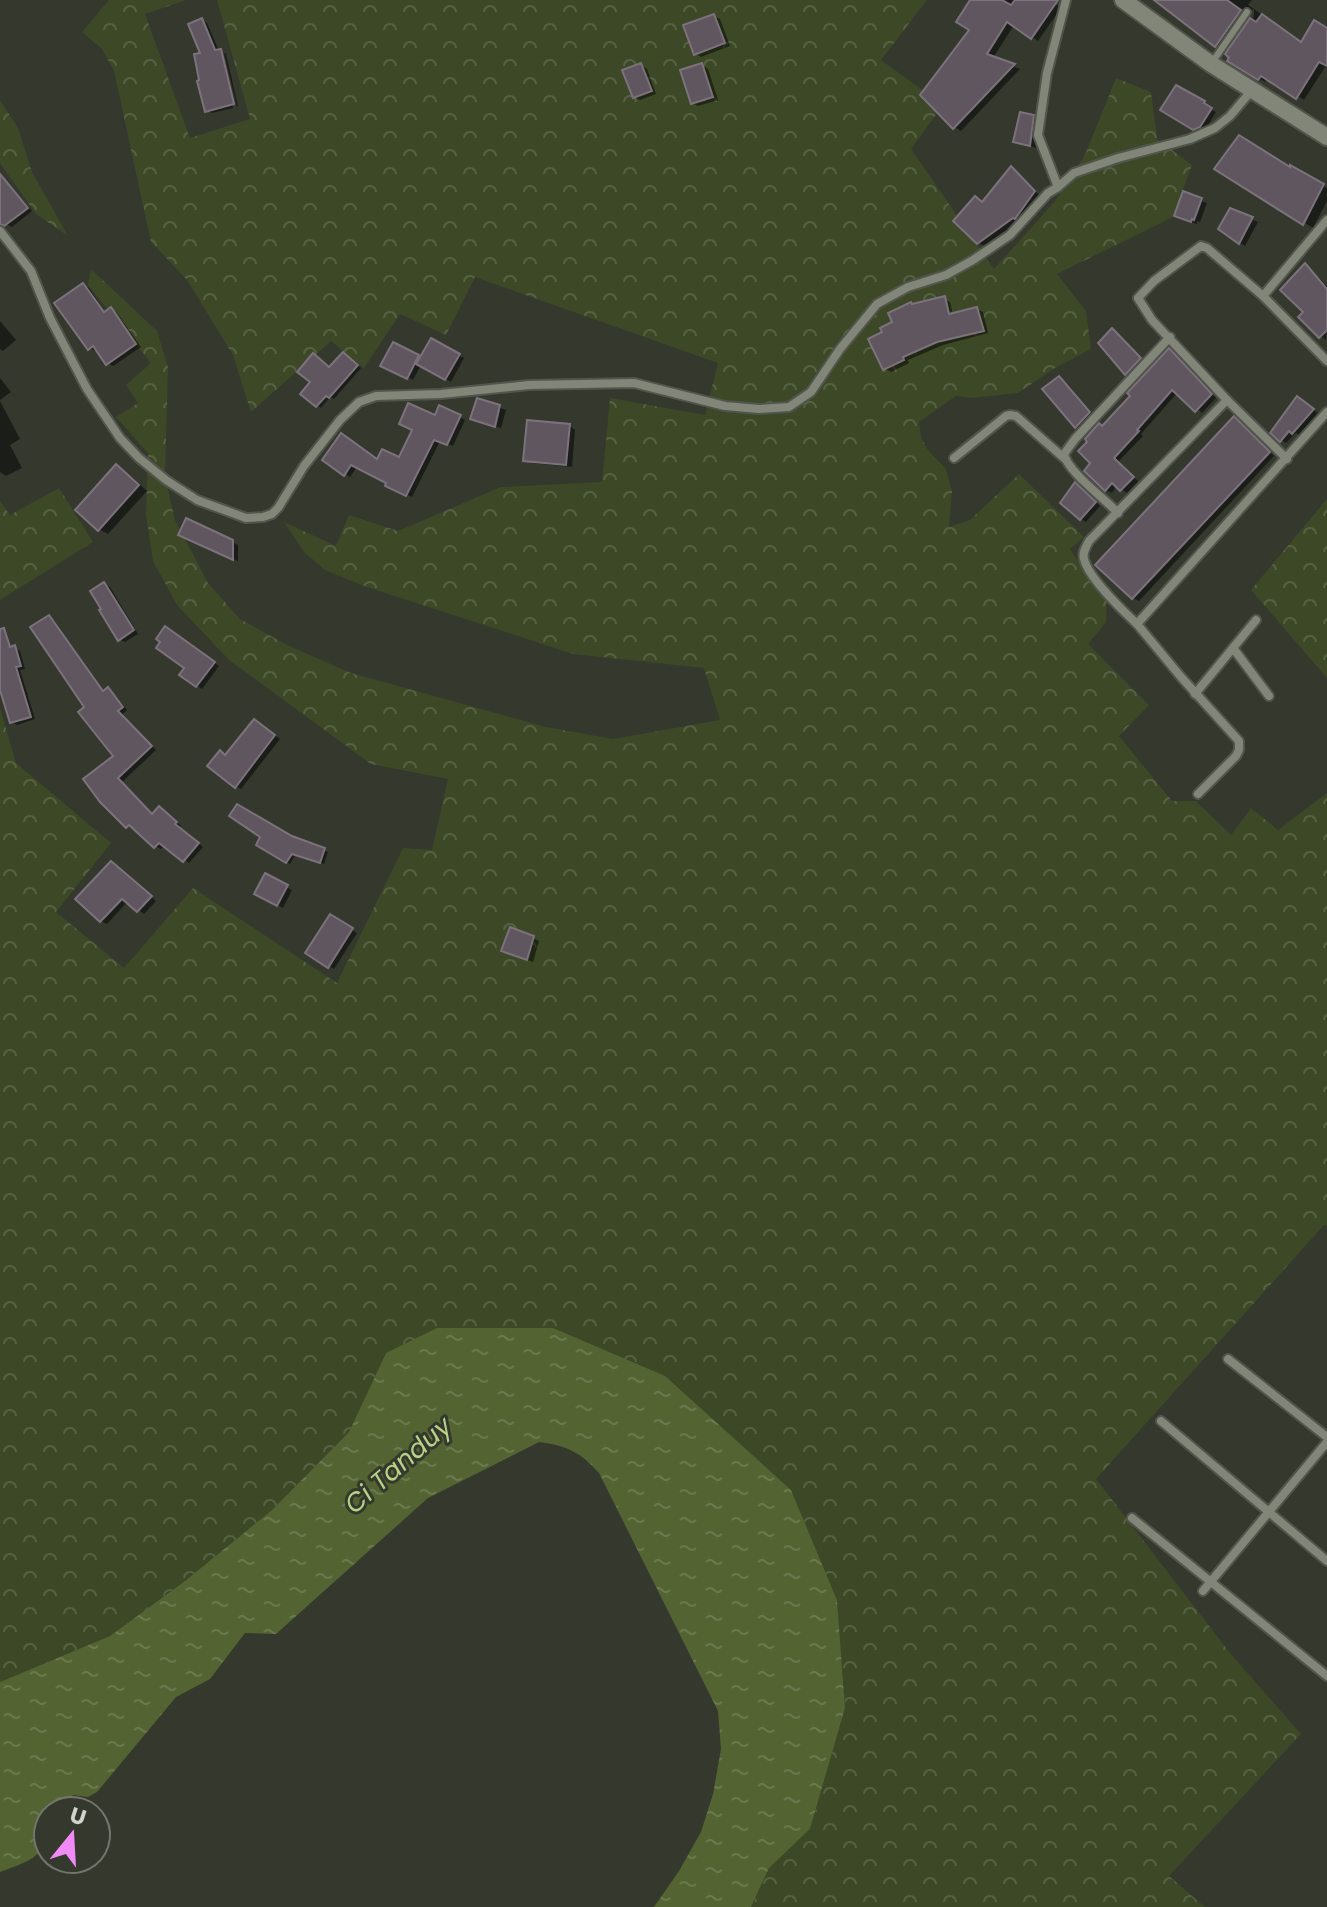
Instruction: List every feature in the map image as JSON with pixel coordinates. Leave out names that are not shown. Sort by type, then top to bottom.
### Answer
[{"type":"street","points":[[1058,187],[1038,135],[1047,73],[1066,0]]},
{"type":"street","points":[[1123,0],[1211,64],[1327,137]]},
{"type":"street","points":[[0,231],[31,271],[50,318],[87,389],[120,438],[157,473],[197,500],[246,518],[263,517],[278,508],[304,466],[340,420],[359,402],[376,396],[441,394],[529,385],[634,383],[725,406],[759,409],[789,407],[811,392],[840,349],[877,304],[908,287],[946,275],[973,260],[1010,235],[1048,193],[1074,173],[1190,139],[1215,128],[1252,90]]},
{"type":"street","points":[[1263,296],[1327,220]]},
{"type":"street","points":[[1287,459],[1152,320],[1139,302],[1139,295],[1200,247],[1207,248],[1263,296],[1327,361]]},
{"type":"street","points":[[1064,458],[1065,451],[1075,439],[1170,337]]},
{"type":"street","points":[[1198,794],[1236,756],[1240,747],[1236,736],[1195,694],[1137,624],[1111,600],[1083,558],[1089,541],[1227,400]]},
{"type":"street","points":[[1137,624],[1327,412]]},
{"type":"street","points":[[954,458],[1006,416],[1016,416],[1064,458],[1118,513]]},
{"type":"street","points":[[1195,694],[1256,620]]},
{"type":"street","points":[[1233,648],[1269,696]]},
{"type":"street","points":[[1203,1591],[1327,1440],[1228,1359]]},
{"type":"street","points":[[1161,1421],[1327,1561]]},
{"type":"street","points":[[1132,1518],[1327,1676]]},
{"type":"lane","points":[[1211,64],[1247,12]]},
{"type":"green space","points":[[109,0],[186,0],[145,14],[190,138],[250,119],[217,0],[927,0],[881,60],[943,105],[911,149],[994,269],[1056,200],[1085,155],[1116,78],[1151,92],[1157,139],[1192,165],[1173,217],[1057,274],[1086,311],[1091,349],[1018,393],[971,398],[956,396],[919,422],[921,438],[946,469],[952,491],[949,527],[970,520],[1019,474],[1084,537],[1070,549],[1107,603],[1106,622],[1088,644],[1149,705],[1119,736],[1172,801],[1196,801],[1231,835],[1251,808],[1278,830],[1327,793],[1327,1226],[1324,1225],[1096,1479],[1230,1653],[1301,1734],[1169,1876],[1205,1907],[751,1907],[769,1868],[810,1829],[845,1708],[837,1600],[791,1490],[386,1353],[349,1432],[272,1510],[185,1581],[110,1636],[0,1682],[0,708],[16,763],[111,843],[56,912],[124,968],[193,888],[337,983],[403,848],[432,850],[448,779],[371,764],[229,660],[177,605],[153,561],[146,515],[148,453],[116,417],[138,403],[126,385],[151,363],[88,285],[91,269],[157,331],[168,367],[165,476],[175,520],[208,583],[240,619],[287,645],[351,673],[546,727],[613,739],[720,720],[704,668],[573,654],[364,586],[325,570],[304,552],[284,522],[336,546],[349,515],[398,531],[501,487],[602,482],[610,398],[705,415],[718,363],[475,277],[446,335],[400,314],[364,368],[331,341],[251,412],[233,355],[187,280],[151,242],[114,71],[102,49],[82,32]]},
{"type":"green space","points":[[0,100],[18,128],[32,172],[68,236],[36,214],[0,163]]},
{"type":"green space","points":[[59,488],[93,542],[0,600],[0,501],[10,515]]},
{"type":"green space","points":[[1327,499],[1327,678],[1251,590]]},
{"type":"water","name":"Ci Tanduy","points":[[437,1328],[553,1328],[665,1376],[791,1490],[837,1600],[845,1708],[810,1829],[769,1868],[751,1907],[654,1907],[701,1832],[713,1794],[721,1749],[718,1711],[599,1473],[573,1451],[539,1442],[428,1498],[276,1634],[245,1633],[210,1679],[176,1697],[97,1792],[92,1795],[32,1795],[32,1858],[0,1872],[0,1682],[110,1636],[185,1581],[272,1510],[349,1432],[386,1353]]},
{"type":"building","points":[[970,0],[1002,0],[1011,5],[1015,0],[1058,0],[1031,39],[1007,22],[987,54],[1015,64],[953,129],[920,95],[969,30],[956,22]]},
{"type":"building","points":[[1154,0],[1227,0],[1241,10],[1215,47]]},
{"type":"building","points":[[714,14],[725,43],[694,55],[683,25]]},
{"type":"building","points":[[1262,14],[1301,42],[1314,20],[1327,28],[1327,66],[1319,62],[1296,99],[1261,76],[1258,80],[1227,61],[1229,58],[1225,54],[1250,18],[1256,22]]},
{"type":"building","points":[[202,18],[215,50],[221,49],[234,104],[205,112],[194,54],[200,53],[188,24]]},
{"type":"building","points":[[641,63],[652,91],[633,98],[622,70]]},
{"type":"building","points":[[702,63],[713,97],[691,104],[680,70]]},
{"type":"building","points":[[1176,85],[1212,108],[1200,127],[1193,130],[1160,110]]},
{"type":"building","points":[[1020,112],[1034,115],[1030,146],[1013,142]]},
{"type":"building","points":[[1239,135],[1324,184],[1303,225],[1214,169]]},
{"type":"building","points":[[1011,166],[1035,191],[1015,219],[977,244],[953,221],[975,196],[982,202]]},
{"type":"building","points":[[0,174],[28,208],[4,226],[0,224]]},
{"type":"building","points":[[1183,191],[1202,198],[1191,222],[1174,216]]},
{"type":"building","points":[[1230,208],[1253,217],[1239,244],[1218,229]]},
{"type":"building","points":[[1305,263],[1327,289],[1327,330],[1319,338],[1298,317],[1303,312],[1280,290]]},
{"type":"building","points":[[83,283],[104,312],[111,307],[136,344],[106,365],[93,346],[88,350],[54,303]]},
{"type":"building","points":[[945,296],[949,314],[977,307],[984,331],[937,342],[883,370],[868,339],[892,322],[888,313],[911,302]]},
{"type":"building","points":[[1112,328],[1141,358],[1125,375],[1098,343]]},
{"type":"building","points":[[431,338],[460,354],[445,380],[416,364]]},
{"type":"building","points":[[393,342],[419,355],[407,379],[380,366]]},
{"type":"building","points":[[1169,348],[1212,394],[1195,412],[1172,390],[1114,458],[1134,477],[1120,491],[1112,483],[1105,491],[1084,471],[1090,463],[1078,451],[1099,423],[1102,426],[1130,396],[1127,393]]},
{"type":"building","points":[[343,352],[358,365],[329,398],[326,396],[316,407],[300,394],[310,382],[297,372],[313,353],[329,367]]},
{"type":"building","points":[[1059,376],[1090,412],[1075,428],[1042,389]]},
{"type":"building","points":[[1297,396],[1314,409],[1292,434],[1289,431],[1280,442],[1270,433]]},
{"type":"building","points":[[477,398],[500,405],[495,427],[470,419]]},
{"type":"building","points":[[408,403],[435,415],[439,405],[461,415],[447,445],[434,440],[406,496],[351,465],[344,476],[322,460],[341,433],[377,459],[382,449],[399,457],[412,430],[399,424]]},
{"type":"building","points":[[1234,416],[1270,452],[1132,599],[1095,565]]},
{"type":"building","points":[[527,420],[570,424],[566,465],[523,461]]},
{"type":"building","points":[[116,464],[139,485],[98,531],[75,510]]},
{"type":"building","points":[[1075,482],[1096,502],[1080,520],[1060,503]]},
{"type":"building","points":[[186,518],[233,540],[233,560],[178,535]]},
{"type":"building","points":[[104,582],[134,630],[118,641],[90,591]]},
{"type":"building","points":[[49,615],[103,691],[108,687],[123,707],[118,711],[152,746],[118,778],[152,814],[159,806],[199,843],[183,862],[159,843],[154,848],[129,825],[126,828],[83,779],[113,756],[78,712],[84,707],[30,627]]},
{"type":"building","points":[[165,626],[215,662],[196,687],[179,675],[184,668],[156,648],[160,642],[156,639]]},
{"type":"building","points":[[4,628],[10,647],[15,645],[21,666],[16,667],[31,717],[10,723],[0,690],[0,629]]},
{"type":"building","points":[[254,719],[275,735],[235,788],[207,766],[220,750],[225,755]]},
{"type":"building","points":[[237,804],[292,836],[325,848],[320,863],[292,854],[286,863],[256,845],[260,837],[229,816]]},
{"type":"building","points":[[111,861],[152,896],[137,912],[122,899],[100,922],[75,899]]},
{"type":"building","points":[[265,873],[288,885],[277,906],[254,894]]},
{"type":"building","points":[[330,914],[353,928],[328,968],[305,953]]},
{"type":"building","points":[[510,927],[534,936],[527,960],[501,951]]}]
